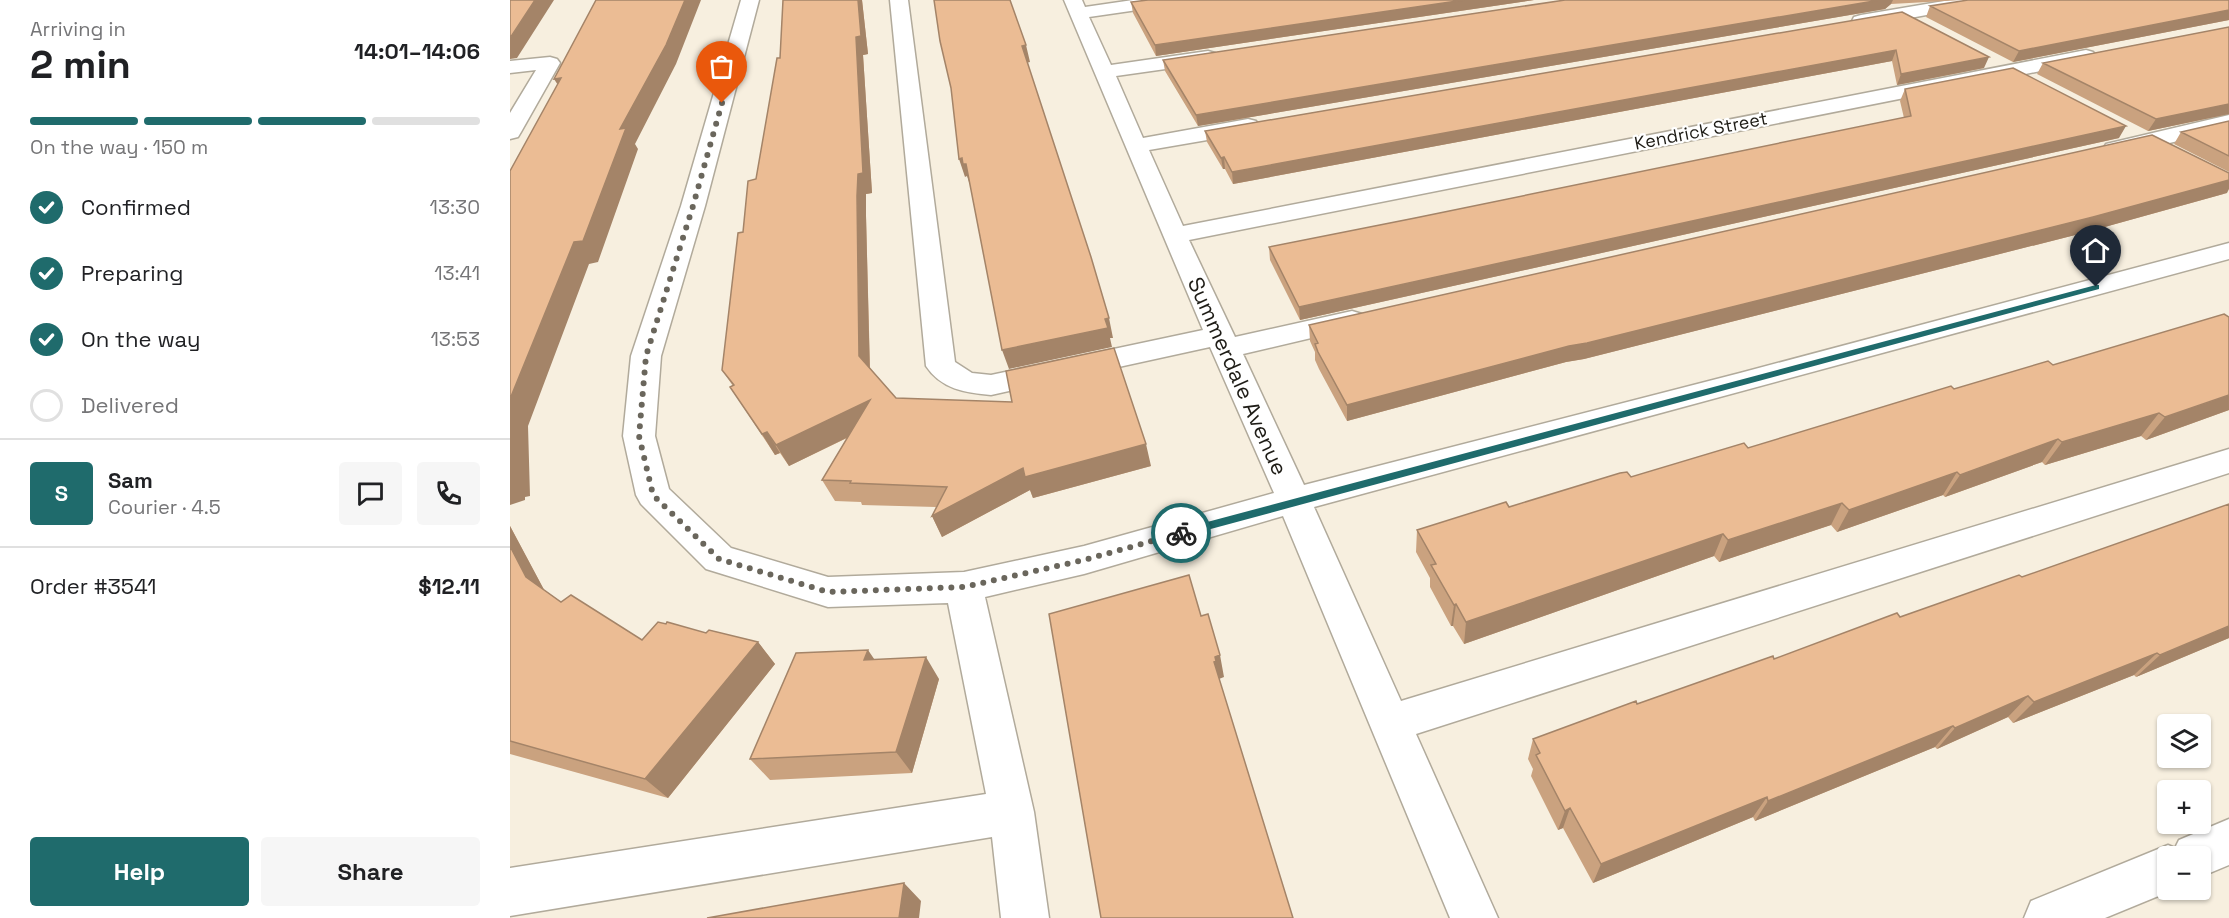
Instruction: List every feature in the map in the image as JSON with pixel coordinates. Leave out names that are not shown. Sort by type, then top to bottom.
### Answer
[{"type":"street","points":[[750,0],[696,196],[646,356],[639,436],[653,495],[719,559],[828,592],[964,587],[1084,560],[1294,501],[2229,251]]},
{"type":"street","points":[[899,0],[941,366],[965,383],[991,385],[1377,314]]},
{"type":"street","points":[[1076,6],[1172,0]]},
{"type":"street","points":[[1875,0],[1931,29]]},
{"type":"street","points":[[1842,24],[1982,0]]},
{"type":"street","name":"Summerdale Avenue","points":[[1076,6],[1102,72],[1294,501],[1474,918]]},
{"type":"street","name":"Kendrick Street","points":[[1174,235],[2103,52]]},
{"type":"street","points":[[1102,72],[1232,53]]},
{"type":"street","points":[[1981,55],[2042,86]]},
{"type":"street","points":[[510,67],[550,63],[510,132]]},
{"type":"street","points":[[2089,154],[2229,122]]},
{"type":"street","points":[[1135,146],[1264,124]]},
{"type":"street","points":[[2116,125],[2178,157]]},
{"type":"street","points":[[1391,723],[2229,461]]},
{"type":"street","points":[[964,587],[1012,812],[1025,918]]},
{"type":"street","points":[[510,892],[1012,812]]},
{"type":"street","points":[[2211,849],[2229,842]]},
{"type":"street","points":[[2048,918],[2157,873]]},
{"type":"building","points":[[510,0],[535,0],[510,38]]},
{"type":"building","points":[[596,0],[685,0],[666,45],[620,129],[626,128],[583,241],[574,242],[510,399],[510,171],[561,78],[554,79]]},
{"type":"building","points":[[783,0],[858,0],[861,36],[856,37],[863,173],[858,174],[857,196],[859,356],[896,398],[1012,402],[1006,371],[1114,348],[1146,444],[1025,477],[1023,468],[932,516],[947,487],[822,480],[870,400],[776,445],[767,432],[762,434],[730,387],[734,385],[722,370],[738,233],[743,232],[748,181],[756,179],[777,58],[780,58]]},
{"type":"building","points":[[934,0],[1010,0],[1026,45],[1022,46],[1091,257],[1109,318],[1105,319],[1108,328],[1002,350],[966,164],[963,164],[962,158],[959,159],[951,88],[940,41]]},
{"type":"building","points":[[1148,0],[1464,0],[1155,45],[1131,2]]},
{"type":"building","points":[[1565,0],[1880,0],[1196,115],[1163,60]]},
{"type":"building","points":[[1968,0],[2229,0],[2229,10],[2019,51],[1930,6]]},
{"type":"building","points":[[1902,12],[1989,57],[1901,74],[1896,50],[1232,172],[1205,131]]},
{"type":"building","points":[[2229,27],[2229,104],[2156,119],[2043,63]]},
{"type":"building","points":[[2013,68],[2126,126],[1299,307],[1269,247],[1911,116],[1905,89]]},
{"type":"building","points":[[2229,121],[2229,156],[2181,132]]},
{"type":"building","points":[[2152,135],[2229,173],[2229,180],[2093,217],[1569,346],[1347,405],[1318,352],[1315,344],[1318,343],[1309,325]]},
{"type":"building","points":[[2224,314],[2229,317],[2229,395],[2165,417],[2159,413],[2062,442],[2058,439],[1960,475],[1957,472],[1849,510],[1842,503],[1728,540],[1723,534],[1466,622],[1431,565],[1436,564],[1417,530],[1506,502],[1509,507],[1620,473],[1627,472],[1631,477],[1744,443],[1748,448],[1951,386],[1954,389],[2048,361],[2053,365]]},
{"type":"building","points":[[2229,504],[2229,626],[2160,655],[2157,653],[2034,702],[2028,696],[1955,728],[1953,726],[1768,801],[1767,797],[1601,864],[1570,808],[1565,811],[1536,755],[1540,753],[1533,739],[1636,701],[1637,704],[1773,656],[1774,659],[1897,613],[1900,617],[2019,575],[2022,577]]},
{"type":"building","points":[[510,546],[526,577],[561,602],[571,595],[642,640],[658,622],[666,624],[667,622],[706,633],[709,630],[758,642],[645,779],[510,741]]},
{"type":"building","points":[[1189,575],[1201,616],[1208,614],[1220,655],[1215,657],[1214,662],[1293,918],[1101,918],[1049,614]]},
{"type":"building","points":[[868,650],[864,660],[926,657],[896,752],[750,759],[796,653]]},
{"type":"building","points":[[904,883],[899,918],[707,918]]},
{"type":"way so far","points":[[722,103],[693,206],[646,356],[639,436],[653,495],[719,559],[828,592],[964,587],[1084,560],[1181,533]]},
{"type":"route","points":[[1181,533],[2096,287]]}]
